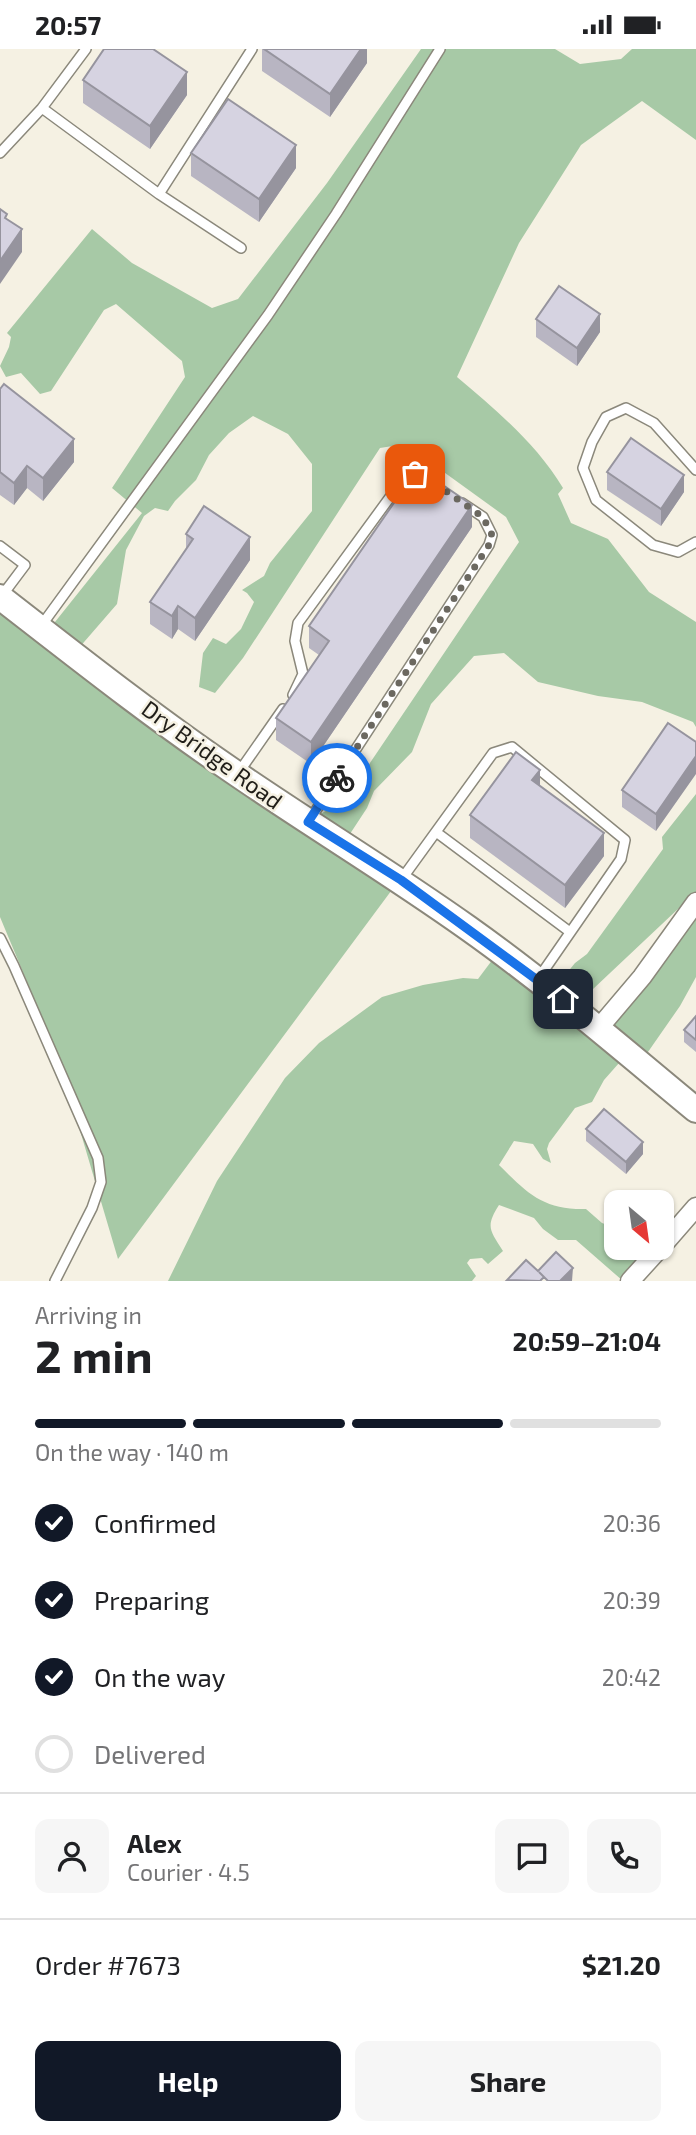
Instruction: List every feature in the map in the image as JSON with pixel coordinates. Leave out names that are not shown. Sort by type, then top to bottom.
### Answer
[{"type":"street","name":"Dry Bridge Road","points":[[0,597],[237,774],[401,880],[537,979],[696,1110]]},
{"type":"street","points":[[598,1028],[642,977],[696,902]]},
{"type":"street","points":[[674,1232],[696,1207]]},
{"type":"street","points":[[630,1281],[649,1260]]},
{"type":"lane","points":[[0,153],[42,108],[86,49]]},
{"type":"lane","points":[[159,194],[253,49]]},
{"type":"lane","points":[[39,627],[268,315],[336,214],[440,49]]},
{"type":"lane","points":[[42,108],[159,194],[241,249]]},
{"type":"lane","points":[[696,470],[654,423],[626,408],[606,417],[592,442],[583,468],[596,500],[653,545],[678,552],[696,543]]},
{"type":"lane","points":[[237,774],[297,690],[303,674],[295,641],[298,623],[404,478],[415,474],[424,476],[433,483]]},
{"type":"lane","points":[[308,822],[489,545],[492,535],[483,517],[453,496]]},
{"type":"lane","points":[[0,546],[25,565],[0,597]]},
{"type":"lane","points":[[401,880],[493,753],[512,747],[625,840],[621,859],[537,979]]},
{"type":"lane","points":[[436,832],[570,932]]},
{"type":"lane","points":[[0,938],[15,966],[98,1158],[101,1182],[92,1208],[55,1281]]},
{"type":"green space","points":[[421,49],[555,49],[580,64],[621,59],[632,49],[696,49],[696,140],[642,101],[581,145],[519,243],[457,377],[501,415],[541,456],[563,488],[558,494],[571,523],[608,539],[649,592],[696,622],[696,727],[693,722],[642,702],[598,696],[538,682],[504,653],[474,656],[431,704],[412,752],[374,791],[367,808],[344,843],[397,883],[118,1259],[58,1056],[0,917],[0,597],[47,632],[142,513],[112,488],[185,377],[182,361],[116,304],[104,310],[51,391],[40,394],[21,373],[6,377],[0,366],[9,347],[11,337],[7,333],[92,229],[132,263],[212,308],[238,299],[327,183]],"holes":[[[253,416],[288,434],[312,464],[312,511],[270,563],[264,576],[242,590],[254,602],[241,629],[226,644],[213,638],[203,653],[199,687],[215,693],[243,658],[380,448],[405,444],[506,517],[519,542],[345,800],[315,817],[78,649],[117,604],[126,550],[144,516],[155,508],[168,511],[196,480],[209,455],[229,433]]]},
{"type":"green space","points":[[696,794],[696,892],[575,1006],[599,1028],[696,907],[696,977],[680,1006],[641,1062],[627,1054],[604,1080],[592,1102],[575,1108],[549,1143],[547,1149],[551,1163],[543,1159],[533,1144],[514,1141],[499,1165],[538,1198],[559,1207],[586,1209],[604,1224],[604,1260],[650,1260],[623,1281],[576,1240],[558,1240],[534,1218],[499,1205],[491,1228],[503,1251],[488,1264],[482,1258],[470,1259],[467,1263],[476,1276],[472,1281],[168,1281],[217,1181],[285,1078],[319,1043],[382,997],[423,985],[463,978],[478,979],[499,951],[554,989],[575,963],[587,954],[663,849],[662,837]]},
{"type":"building","points":[[104,49],[153,49],[187,72],[150,126],[83,80]]},
{"type":"building","points":[[264,49],[361,49],[330,94]]},
{"type":"building","points":[[228,99],[296,145],[259,199],[191,153]]},
{"type":"building","points":[[0,209],[7,214],[5,218],[22,229],[0,261]]},
{"type":"building","points":[[559,286],[600,314],[577,348],[536,319]]},
{"type":"building","points":[[4,384],[74,439],[43,478],[27,466],[14,483],[0,472],[0,389]]},
{"type":"building","points":[[631,438],[684,475],[661,509],[607,472]]},
{"type":"building","points":[[418,468],[472,505],[311,742],[276,718],[329,641],[309,626]]},
{"type":"building","points":[[204,506],[250,537],[195,618],[178,606],[172,616],[150,602],[193,539],[186,534]]},
{"type":"building","points":[[668,723],[696,742],[696,756],[656,814],[622,790]]},
{"type":"building","points":[[516,752],[540,770],[532,780],[604,833],[565,885],[470,815]]},
{"type":"building","points":[[696,1016],[696,1040],[684,1030]]},
{"type":"building","points":[[604,1109],[643,1142],[626,1162],[586,1129]]},
{"type":"building","points":[[556,1252],[573,1268],[560,1281],[548,1281],[544,1277],[540,1281],[507,1280],[526,1260],[538,1271]]},
{"type":"way so far","points":[[337,778],[489,545],[492,535],[483,517],[424,476],[415,474]]},
{"type":"route","points":[[337,778],[308,822],[401,880],[563,999]]}]
